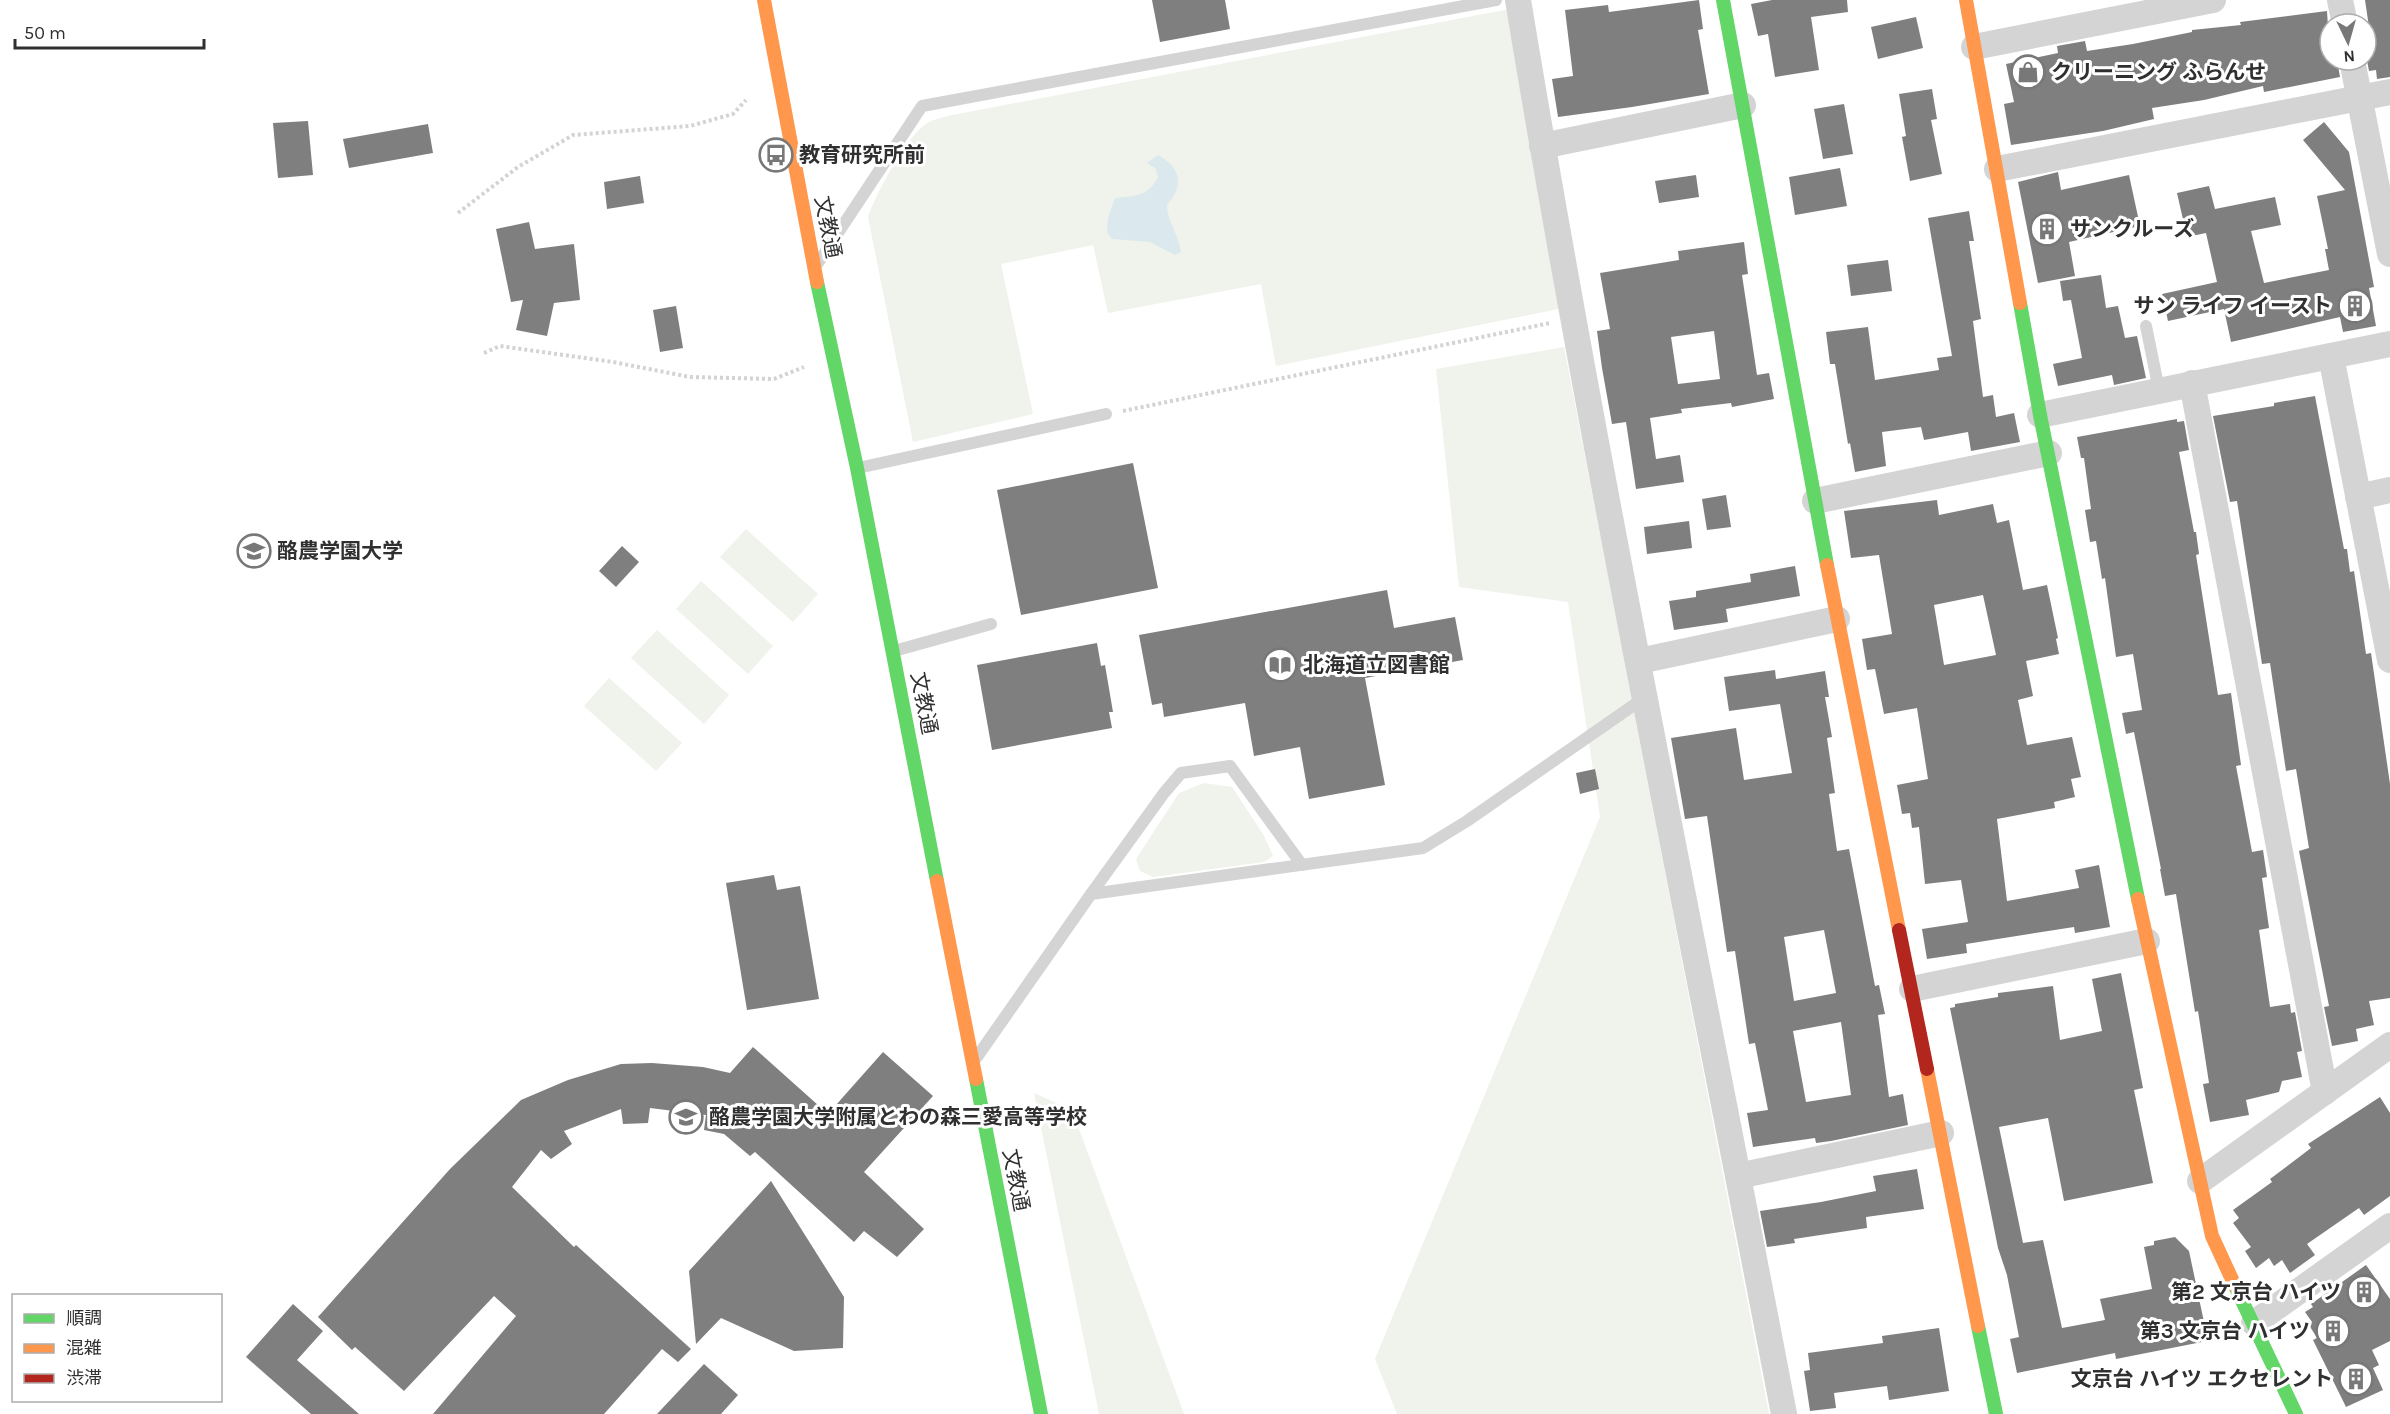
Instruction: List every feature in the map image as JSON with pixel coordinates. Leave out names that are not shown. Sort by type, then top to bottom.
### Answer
[{"type":"street","name":"文教通","points":[[764,0],[814,269],[857,468],[1041,1414]]},
{"type":"street","points":[[1518,0],[1542,146],[1645,697],[1784,1414]]},
{"type":"street","points":[[1723,0],[1837,618],[1996,1414]]},
{"type":"street","points":[[1966,0],[2040,415],[2147,941],[2212,1236],[2296,1414]]},
{"type":"street","points":[[1974,47],[2213,0]]},
{"type":"street","points":[[2355,72],[2390,254]]},
{"type":"street","points":[[1997,169],[2390,92]]},
{"type":"street","points":[[1542,146],[1743,105]]},
{"type":"street","points":[[2040,415],[2390,344]]},
{"type":"street","points":[[2331,356],[2390,660]]},
{"type":"street","points":[[2192,383],[2325,1092]]},
{"type":"street","points":[[1815,501],[2049,453]]},
{"type":"street","points":[[2358,497],[2390,490]]},
{"type":"street","points":[[1639,661],[1837,618]]},
{"type":"street","points":[[1912,989],[2147,941]]},
{"type":"street","points":[[2200,1181],[2390,1045]]},
{"type":"street","points":[[1738,1176],[1941,1133]]},
{"type":"street","points":[[2254,1323],[2390,1226]]},
{"type":"lane","points":[[814,269],[922,106],[1496,0]]},
{"type":"lane","points":[[2146,326],[2159,390]]},
{"type":"lane","points":[[857,468],[1106,414]]},
{"type":"lane","points":[[892,651],[991,624]]},
{"type":"lane","points":[[1092,894],[1423,848],[1467,821],[1645,697]]},
{"type":"lane","points":[[972,1064],[1164,793],[1181,773],[1230,766],[1302,865]]},
{"type":"path","points":[[458,213],[518,167],[573,135],[690,126],[733,114],[746,100]]},
{"type":"path","points":[[1106,414],[1574,318]]},
{"type":"path","points":[[484,353],[500,346],[613,362],[690,377],[774,379],[804,367]]},
{"type":"shaded area","points":[[1510,9],[1563,308],[1276,366],[1261,284],[1108,313],[1093,245],[1001,264],[1033,414],[913,442],[868,217],[885,180],[903,151],[912,138],[929,122],[947,116]]},
{"type":"shaded area","points":[[1158,155],[1172,165],[1178,177],[1176,191],[1167,205],[1181,252],[1175,255],[1150,242],[1112,239],[1107,232],[1108,218],[1115,198],[1140,194],[1154,184],[1158,177],[1156,169],[1147,163]]},
{"type":"shaded area","points":[[1564,347],[1769,1414],[1397,1414],[1375,1359],[1600,817],[1568,602],[1459,587],[1436,369]]},
{"type":"shaded area","points":[[746,529],[818,594],[793,622],[720,557]]},
{"type":"shaded area","points":[[701,581],[773,646],[748,674],[676,609]]},
{"type":"shaded area","points":[[657,630],[729,695],[704,724],[631,658]]},
{"type":"shaded area","points":[[609,678],[682,743],[656,771],[584,706]]},
{"type":"shaded area","points":[[1204,783],[1232,787],[1263,834],[1273,856],[1264,862],[1153,877],[1140,871],[1136,859],[1179,793]]},
{"type":"shaded area","points":[[1034,1093],[1072,1110],[1184,1414],[1099,1414]]},
{"type":"building","points":[[1152,0],[1225,0],[1230,29],[1160,42]]},
{"type":"building","points":[[1699,0],[1703,29],[1698,30],[1709,94],[1558,117],[1552,79],[1573,76],[1565,10],[1608,5],[1609,12]]},
{"type":"building","points":[[1772,0],[1847,0],[1848,12],[1811,17],[1819,70],[1775,77],[1768,34],[1758,36],[1751,4]]},
{"type":"building","points":[[2365,0],[2390,0],[2390,77],[2377,79],[2378,12],[2367,12]]},
{"type":"building","points":[[2318,12],[2318,72],[2339,72],[2340,77],[2264,92],[2263,86],[2204,100],[2152,108],[2154,119],[2103,131],[2011,145],[2004,104],[2014,102],[2006,64],[2058,53],[2057,46],[2085,41],[2087,51],[2133,44],[2192,32],[2192,30],[2241,25],[2240,22]]},
{"type":"building","points":[[1916,17],[1923,48],[1878,59],[1871,27]]},
{"type":"building","points":[[1932,89],[1937,119],[1931,120],[1942,174],[1910,181],[1902,137],[1906,136],[1899,94]]},
{"type":"building","points":[[1844,104],[1853,154],[1823,159],[1814,109]]},
{"type":"building","points":[[308,121],[313,175],[278,178],[273,123]]},
{"type":"building","points":[[2324,122],[2349,152],[2374,287],[2369,288],[2376,326],[2343,332],[2340,317],[2231,342],[2224,309],[2168,321],[2162,294],[2217,282],[2206,233],[2187,237],[2177,193],[2209,186],[2215,209],[2275,197],[2281,225],[2251,231],[2264,283],[2329,270],[2325,249],[2328,249],[2317,196],[2345,190],[2303,140]]},
{"type":"building","points":[[428,124],[433,153],[349,168],[343,139]]},
{"type":"building","points":[[1840,168],[1847,206],[1795,215],[1789,177]]},
{"type":"building","points":[[2058,172],[2061,190],[2129,175],[2140,226],[2069,242],[2075,276],[2038,283],[2018,182]]},
{"type":"building","points":[[1696,175],[1699,197],[1659,203],[1655,181]]},
{"type":"building","points":[[640,176],[644,203],[607,209],[604,182]]},
{"type":"building","points":[[1969,211],[1974,241],[1969,241],[1981,319],[1973,321],[1983,397],[1993,395],[1996,417],[2014,413],[2020,442],[1971,451],[1968,432],[1924,440],[1921,427],[1882,432],[1886,466],[1855,472],[1835,364],[1830,364],[1826,332],[1868,327],[1875,380],[1939,370],[1937,358],[1952,356],[1928,218]]},
{"type":"building","points":[[529,222],[535,249],[574,244],[580,300],[554,303],[547,336],[516,330],[523,300],[511,302],[496,229]]},
{"type":"building","points":[[1744,242],[1748,274],[1742,275],[1757,375],[1769,373],[1774,399],[1732,407],[1731,403],[1681,409],[1682,413],[1650,418],[1656,459],[1680,455],[1684,482],[1636,489],[1626,422],[1612,424],[1602,368],[1597,331],[1610,329],[1600,273],[1679,260],[1678,251]],"holes":[[[1714,331],[1720,379],[1678,384],[1671,337]]]},
{"type":"building","points":[[1888,260],[1892,291],[1851,296],[1847,265]]},
{"type":"building","points":[[2101,275],[2106,308],[2118,306],[2125,338],[2137,336],[2146,378],[2114,385],[2112,375],[2058,386],[2053,364],[2082,358],[2071,300],[2063,301],[2060,281]]},
{"type":"building","points":[[676,306],[683,348],[660,352],[653,310]]},
{"type":"building","points":[[2315,396],[2344,549],[2347,549],[2350,572],[2354,571],[2366,654],[2371,653],[2390,784],[2390,998],[2369,1001],[2374,1025],[2356,1029],[2358,1041],[2332,1046],[2324,1007],[2329,1006],[2299,851],[2309,848],[2296,769],[2286,771],[2270,663],[2262,664],[2237,501],[2230,502],[2213,416],[2274,406],[2274,403]]},
{"type":"building","points":[[2177,419],[2177,422],[2184,421],[2189,450],[2179,452],[2194,532],[2196,532],[2199,554],[2196,555],[2218,695],[2231,693],[2241,765],[2236,766],[2252,852],[2263,850],[2267,877],[2262,878],[2269,928],[2259,930],[2270,1007],[2290,1004],[2291,1013],[2295,1012],[2302,1051],[2297,1052],[2302,1077],[2282,1081],[2279,1092],[2246,1100],[2249,1115],[2210,1122],[2203,1084],[2209,1083],[2176,894],[2165,896],[2134,732],[2126,734],[2122,713],[2142,710],[2133,654],[2116,657],[2105,578],[2102,579],[2096,541],[2090,542],[2085,510],[2091,509],[2084,458],[2081,458],[2077,437]]},
{"type":"building","points":[[1133,463],[1158,588],[1021,615],[997,490]]},
{"type":"building","points":[[1726,495],[1731,527],[1707,530],[1702,499]]},
{"type":"building","points":[[1937,500],[1939,515],[1993,504],[1997,523],[2009,520],[2023,590],[2047,585],[2058,638],[2056,639],[2059,654],[2026,661],[2033,696],[2018,700],[2027,745],[2072,737],[2081,777],[2071,779],[2075,797],[2054,802],[2055,808],[1997,819],[2007,901],[2079,888],[2075,870],[2099,865],[2110,927],[2075,933],[2074,927],[1966,944],[1967,953],[1927,959],[1922,929],[1968,922],[1961,880],[1925,884],[1919,827],[1912,828],[1910,813],[1902,814],[1897,785],[1928,779],[1917,708],[1884,714],[1875,669],[1867,670],[1862,639],[1892,634],[1879,555],[1851,558],[1844,511]],"holes":[[[1983,595],[1996,655],[1944,665],[1934,605]]]},
{"type":"building","points":[[1689,521],[1692,548],[1647,554],[1644,527]]},
{"type":"building","points":[[622,546],[639,562],[616,587],[599,571]]},
{"type":"building","points":[[1795,566],[1800,596],[1726,609],[1728,622],[1674,630],[1669,601],[1696,597],[1696,591],[1751,582],[1750,574]]},
{"type":"building","points":[[1387,590],[1394,628],[1455,617],[1463,660],[1365,678],[1385,785],[1309,799],[1300,747],[1254,756],[1245,703],[1164,717],[1162,703],[1152,705],[1139,635]]},
{"type":"building","points":[[1097,643],[1101,666],[1105,665],[1113,712],[1109,712],[1112,728],[992,750],[977,665]]},
{"type":"building","points":[[1775,670],[1776,679],[1825,671],[1829,697],[1825,697],[1832,737],[1827,738],[1835,793],[1829,794],[1837,851],[1849,849],[1875,986],[1879,985],[1885,1014],[1878,1015],[1889,1097],[1903,1094],[1908,1125],[1831,1141],[1816,1143],[1815,1138],[1753,1147],[1747,1113],[1768,1110],[1755,1043],[1749,1044],[1735,951],[1727,952],[1707,816],[1685,819],[1671,738],[1736,728],[1744,780],[1792,773],[1780,704],[1729,711],[1724,677]],"holes":[[[1824,930],[1836,993],[1794,1001],[1784,937]],[[1841,1022],[1851,1095],[1806,1102],[1793,1031]]]},
{"type":"building","points":[[1595,769],[1599,789],[1580,794],[1576,773]]},
{"type":"building","points":[[774,875],[777,890],[800,886],[819,999],[747,1010],[726,883]]},
{"type":"building","points":[[2121,973],[2143,1088],[2134,1090],[2153,1183],[2064,1201],[2048,1118],[1999,1127],[2023,1243],[2043,1240],[2062,1328],[2105,1320],[2100,1299],[2152,1289],[2144,1247],[2154,1245],[2154,1241],[2175,1237],[2189,1251],[2204,1322],[2213,1320],[2217,1339],[2116,1359],[2115,1353],[2017,1373],[2010,1339],[2019,1337],[2007,1275],[1998,1248],[1950,1008],[1955,1007],[1955,1004],[1998,997],[1998,993],[2053,986],[2060,1040],[2102,1031],[2092,979]]},
{"type":"building","points":[[753,1047],[828,1114],[883,1052],[933,1096],[864,1172],[924,1229],[897,1257],[864,1231],[854,1242],[755,1152],[750,1156],[724,1134],[704,1130],[706,1115],[650,1108],[648,1123],[623,1124],[621,1109],[564,1131],[572,1144],[551,1159],[541,1150],[512,1187],[574,1247],[576,1245],[691,1349],[678,1362],[662,1349],[604,1414],[433,1414],[516,1316],[494,1296],[404,1391],[355,1347],[352,1350],[318,1317],[450,1169],[521,1100],[568,1080],[621,1064],[652,1063],[703,1067],[730,1073]]},
{"type":"building","points":[[2380,1097],[2390,1113],[2390,1196],[2364,1215],[2359,1208],[2307,1244],[2315,1255],[2290,1273],[2282,1260],[2274,1266],[2269,1258],[2256,1268],[2245,1251],[2251,1247],[2233,1223],[2239,1218],[2233,1210],[2272,1182],[2270,1179],[2311,1148],[2308,1144]]},
{"type":"building","points":[[1917,1169],[1924,1209],[1866,1217],[1867,1228],[1794,1239],[1795,1243],[1767,1247],[1760,1211],[1876,1191],[1873,1176]]},
{"type":"building","points":[[771,1181],[844,1297],[843,1348],[794,1351],[721,1318],[696,1344],[689,1271]]},
{"type":"building","points":[[2366,1265],[2390,1299],[2390,1341],[2372,1350],[2379,1365],[2373,1368],[2383,1390],[2346,1407],[2313,1340],[2317,1338],[2309,1325],[2312,1322],[2305,1312],[2313,1307],[2311,1304]]},
{"type":"building","points":[[293,1304],[323,1331],[297,1360],[359,1414],[311,1414],[246,1357]]},
{"type":"building","points":[[1939,1328],[1949,1391],[1889,1400],[1887,1386],[1834,1393],[1836,1408],[1810,1411],[1804,1371],[1810,1370],[1808,1353],[1883,1343],[1882,1336]]},
{"type":"building","points":[[704,1364],[738,1395],[721,1414],[657,1414]]},
{"type":"traffic: fast","points":[[1723,0],[1827,565]]},
{"type":"traffic: fast","points":[[817,282],[857,468],[937,881]]},
{"type":"traffic: fast","points":[[2020,303],[2040,415],[2138,899]]},
{"type":"traffic: fast","points":[[976,1079],[1041,1414]]},
{"type":"traffic: fast","points":[[2235,1286],[2296,1414]]},
{"type":"traffic: fast","points":[[1978,1326],[1996,1414]]},
{"type":"traffic: slow","points":[[764,0],[817,282]]},
{"type":"traffic: slow","points":[[1966,0],[2020,303]]},
{"type":"traffic: slow","points":[[1827,565],[1899,930]]},
{"type":"traffic: slow","points":[[937,881],[976,1079]]},
{"type":"traffic: slow","points":[[2138,899],[2212,1236],[2235,1286]]},
{"type":"traffic: slow","points":[[1927,1069],[1978,1326]]},
{"type":"traffic: jam","points":[[1899,930],[1927,1069]]},
{"type":"place","name":"クリーニング ふらんせ","points":[[2028,72]]},
{"type":"place","name":"教育研究所前","points":[[776,155]]},
{"type":"place","name":"サンクルーズ","points":[[2047,229]]},
{"type":"place","name":"サン ライフ イースト","points":[[2355,306]]},
{"type":"place","name":"酪農学園大学","points":[[254,551]]},
{"type":"place","name":"北海道立図書館","points":[[1280,665]]},
{"type":"place","name":"酪農学園大学附属とわの森三愛高等学校","points":[[686,1117]]},
{"type":"place","name":"第2 文京台 ハイツ","points":[[2364,1292]]},
{"type":"place","name":"第3 文京台 ハイツ","points":[[2333,1331]]},
{"type":"place","name":"文京台 ハイツ エクセレント","points":[[2356,1379]]}]
